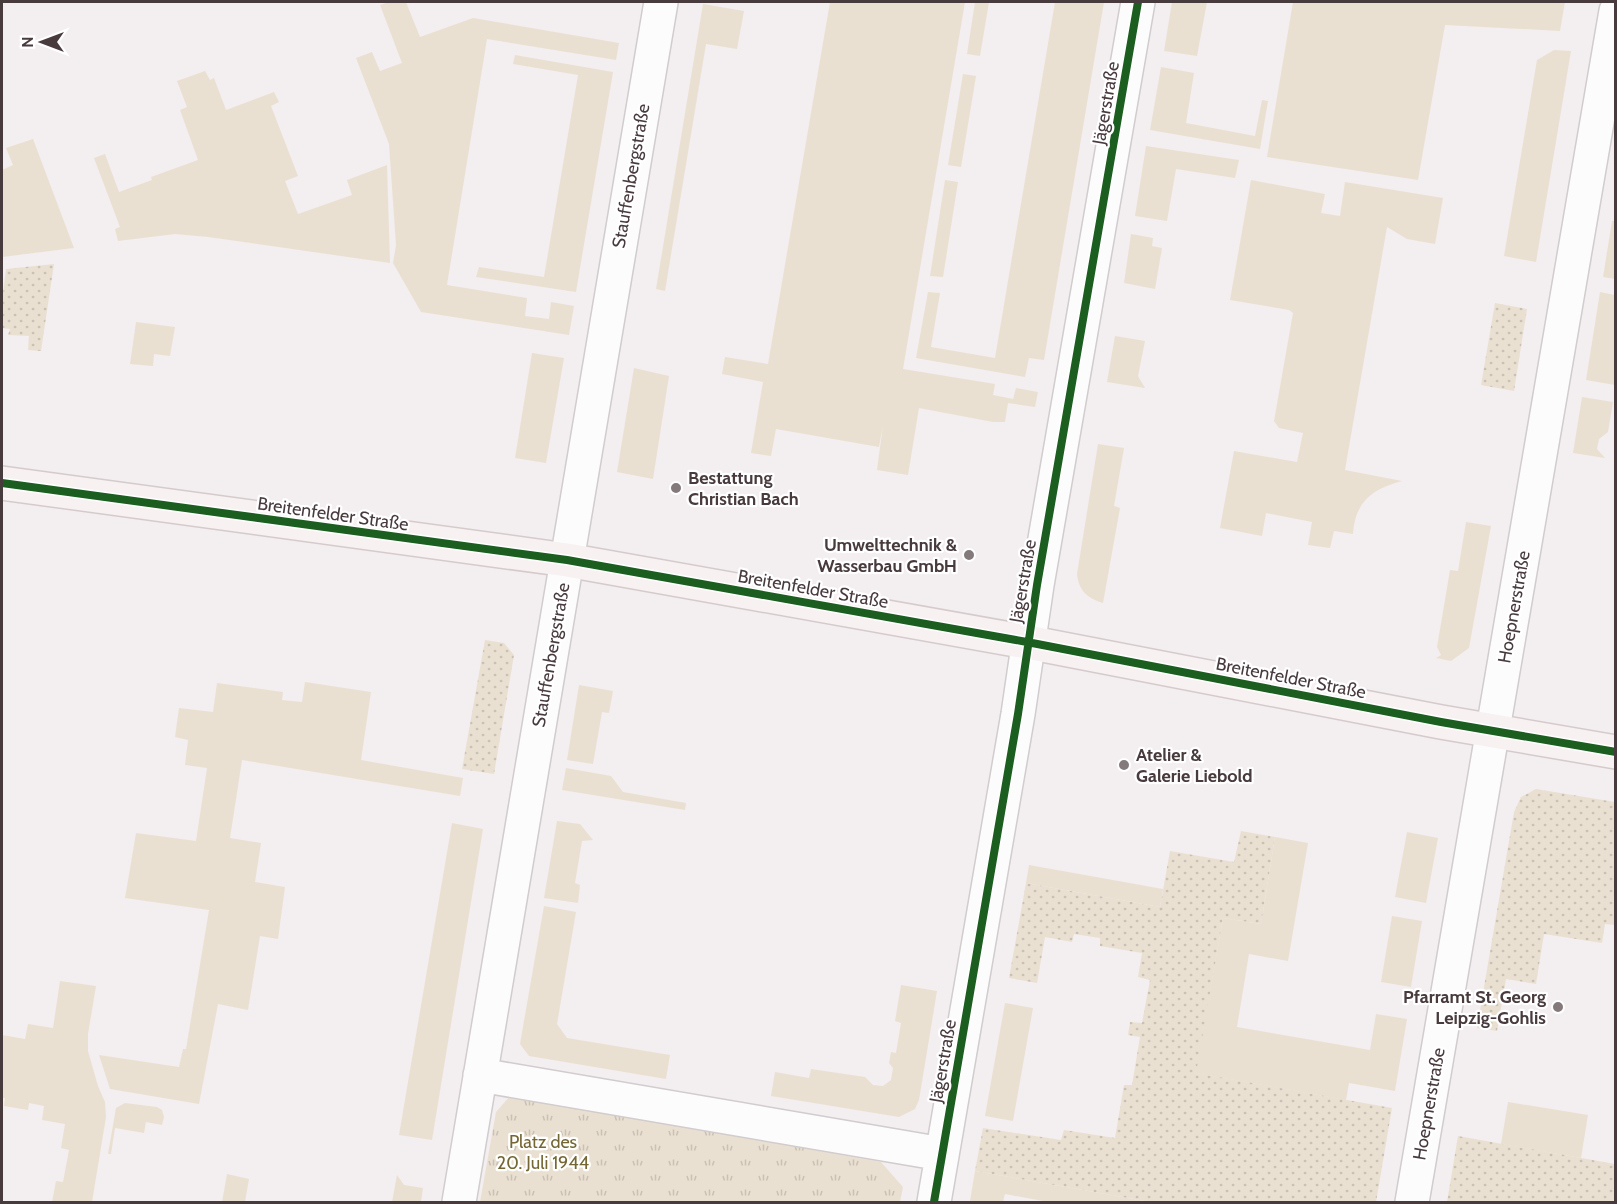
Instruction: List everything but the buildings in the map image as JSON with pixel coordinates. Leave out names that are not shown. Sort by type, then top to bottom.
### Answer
[{"type":"main road","name":"Breitenfelder Straße","points":[[2,483],[567,560],[1027,642],[1492,731],[1616,752]]},
{"type":"street","name":"Stauffenbergstraße","points":[[459,1203],[661,2]]},
{"type":"street","name":"Jägerstraße","points":[[934,1203],[1016,726],[1027,642],[1138,2]]},
{"type":"street","name":"Hoepnerstraße","points":[[1412,1203],[1616,11]]},
{"type":"street","points":[[480,1075],[942,1154]]},
{"type":"green space","points":[[389,2],[406,2],[420,37],[473,18],[619,43],[616,60],[487,39],[447,285],[527,298],[525,316],[549,319],[551,302],[574,306],[569,335],[421,312],[393,263],[396,245],[389,144],[356,58],[372,52],[380,71],[402,63],[380,5]]},
{"type":"green space","points":[[830,2],[965,2],[903,369],[995,384],[993,395],[1013,399],[1016,388],[1038,392],[1035,407],[1008,403],[1005,422],[993,422],[919,408],[908,475],[877,470],[883,425],[879,447],[776,429],[771,456],[751,453],[763,382],[722,374],[725,357],[768,364]]},
{"type":"green space","points":[[975,2],[989,2],[980,56],[967,54]]},
{"type":"green space","points":[[1055,2],[1104,2],[1044,360],[1029,358],[1025,377],[916,358],[928,292],[940,293],[931,347],[995,358]]},
{"type":"green space","points":[[1172,2],[1207,2],[1197,56],[1164,51]]},
{"type":"green space","points":[[1293,2],[1565,2],[1560,31],[1445,25],[1418,180],[1267,157]]},
{"type":"green space","points":[[703,4],[744,11],[737,49],[706,44],[665,291],[656,289]]},
{"type":"green space","points":[[1554,50],[1571,51],[1536,262],[1504,256],[1537,60]]},
{"type":"green space","points":[[515,55],[613,72],[576,292],[476,277],[479,267],[544,277],[578,75],[513,64]]},
{"type":"green space","points":[[1161,67],[1194,73],[1186,123],[1255,136],[1262,100],[1268,101],[1260,149],[1150,130]]},
{"type":"green space","points":[[205,71],[210,80],[214,78],[226,110],[274,92],[279,102],[271,106],[298,176],[285,181],[298,214],[352,195],[347,180],[387,165],[390,263],[175,234],[118,241],[115,229],[120,227],[94,158],[105,154],[119,192],[152,180],[151,177],[198,160],[180,110],[187,107],[177,81]]},
{"type":"green space","points":[[963,74],[976,76],[961,167],[948,165]]},
{"type":"green space","points":[[33,139],[74,248],[2,257],[2,170],[13,165],[6,148]]},
{"type":"green space","points":[[1146,146],[1239,160],[1235,178],[1176,169],[1167,221],[1135,216]]},
{"type":"green space","points":[[945,180],[958,182],[943,277],[930,276]]},
{"type":"green space","points":[[1251,180],[1325,194],[1321,213],[1340,216],[1345,182],[1443,198],[1435,244],[1407,239],[1387,227],[1345,470],[1402,481],[1382,488],[1367,499],[1357,513],[1353,534],[1334,531],[1330,548],[1308,545],[1312,522],[1266,513],[1262,536],[1220,528],[1234,451],[1297,462],[1303,433],[1279,428],[1274,421],[1293,313],[1289,310],[1230,300]]},
{"type":"green space","points":[[1612,221],[1615,221],[1615,279],[1603,277]]},
{"type":"green space","points":[[1131,234],[1153,238],[1152,246],[1162,248],[1155,289],[1124,283]]},
{"type":"green space","points":[[54,264],[41,351],[28,350],[29,336],[8,335],[10,329],[2,328],[2,301],[6,269]]},
{"type":"green space","points":[[1600,292],[1615,295],[1615,385],[1586,380]]},
{"type":"green space","points":[[1495,303],[1527,309],[1514,391],[1481,385]]},
{"type":"green space","points":[[136,322],[175,327],[170,356],[154,354],[153,366],[130,364]]},
{"type":"green space","points":[[1115,336],[1145,341],[1138,376],[1145,388],[1107,382]]},
{"type":"green space","points":[[532,353],[564,358],[546,463],[515,458]]},
{"type":"green space","points":[[634,368],[669,376],[653,479],[617,472]]},
{"type":"green space","points":[[1582,397],[1613,402],[1608,432],[1599,439],[1597,449],[1605,458],[1573,453]]},
{"type":"green space","points":[[1098,444],[1124,448],[1114,506],[1120,508],[1103,603],[1092,599],[1085,593],[1077,574]]},
{"type":"green space","points":[[1466,522],[1491,526],[1469,648],[1451,661],[1436,658],[1441,655],[1437,647],[1450,570],[1458,571]]},
{"type":"green space","points":[[485,640],[504,643],[514,655],[494,774],[462,769]]},
{"type":"green space","points":[[305,682],[371,692],[361,760],[463,778],[460,796],[242,760],[230,838],[261,843],[255,882],[285,887],[278,939],[260,936],[248,1010],[218,1004],[199,1104],[110,1089],[99,1055],[179,1067],[183,1049],[186,1049],[209,910],[125,898],[136,833],[196,841],[207,768],[185,765],[188,740],[175,737],[179,708],[213,712],[217,683],[283,692],[282,700],[302,702]]},
{"type":"green space","points":[[579,685],[613,691],[609,713],[602,712],[593,764],[567,760]]},
{"type":"green space","points":[[566,768],[611,776],[623,792],[686,803],[685,810],[562,790]]},
{"type":"green space","points":[[1536,789],[1615,802],[1615,925],[1605,924],[1602,943],[1544,934],[1536,984],[1506,979],[1497,1031],[1477,1028],[1514,812],[1521,797]]},
{"type":"green space","points":[[557,821],[580,824],[593,840],[582,841],[575,883],[580,885],[578,903],[544,898]]},
{"type":"green space","points":[[452,823],[483,829],[432,1140],[399,1135]]},
{"type":"green space","points":[[1241,831],[1275,837],[1261,924],[1223,918],[1196,1073],[1392,1108],[1376,1202],[1151,1202],[975,1171],[983,1128],[1061,1140],[1064,1130],[1115,1138],[1124,1085],[1132,1085],[1140,1037],[1128,1035],[1130,1022],[1142,1023],[1150,980],[1138,977],[1142,953],[1100,946],[1100,938],[1074,934],[1072,942],[1045,937],[1037,983],[1009,978],[1026,883],[1160,907],[1170,851],[1234,862]]},
{"type":"green space","points":[[1407,832],[1438,838],[1426,903],[1395,897]]},
{"type":"green space","points":[[1275,837],[1308,843],[1288,961],[1249,954],[1237,1027],[1370,1050],[1376,1014],[1407,1019],[1395,1091],[1349,1083],[1346,1100],[1195,1073],[1223,918],[1261,924]]},
{"type":"green space","points":[[1029,865],[1163,889],[1160,907],[1026,883]]},
{"type":"green space","points":[[544,906],[576,912],[557,1024],[567,1038],[670,1055],[666,1079],[529,1056],[520,1044]]},
{"type":"green space","points":[[1392,916],[1422,921],[1411,987],[1381,982]]},
{"type":"green space","points":[[60,981],[96,986],[88,1034],[88,1051],[105,1102],[106,1117],[92,1202],[52,1202],[56,1181],[63,1182],[69,1150],[61,1148],[65,1124],[42,1120],[44,1106],[29,1103],[28,1110],[4,1106],[5,1098],[2,1098],[2,1035],[25,1039],[28,1024],[53,1028]]},
{"type":"green space","points":[[901,985],[937,991],[919,1100],[915,1109],[899,1117],[771,1096],[775,1072],[809,1078],[811,1069],[865,1077],[873,1085],[883,1086],[891,1080],[893,1068],[889,1063],[891,1052],[896,1053],[901,1023],[895,1021]]},
{"type":"green space","points":[[1005,1003],[1033,1008],[1013,1121],[985,1116]]},
{"type":"green space","name":"Platz des 20. Juli 1944","points":[[510,1096],[881,1162],[903,1187],[900,1202],[480,1202],[496,1112]]},
{"type":"green space","points":[[1508,1102],[1588,1115],[1581,1158],[1501,1144]]},
{"type":"green space","points":[[125,1103],[157,1107],[162,1110],[164,1117],[162,1125],[146,1122],[144,1133],[115,1128],[111,1154],[108,1154],[116,1108]]},
{"type":"green space","points":[[1458,1136],[1615,1164],[1615,1202],[1447,1202]]},
{"type":"green space","points":[[975,1171],[1151,1202],[1043,1202],[1005,1194],[1003,1202],[970,1201]]},
{"type":"green space","points":[[227,1174],[249,1179],[245,1202],[222,1202]]},
{"type":"green space","points":[[397,1175],[404,1185],[423,1188],[421,1202],[392,1202]]},
{"type":"cycle path","points":[[934,1202],[1018,714],[1037,585],[1138,2]]},
{"type":"cycle path","points":[[2,483],[567,560],[1027,642],[1441,722],[1616,752]]},
{"type":"place","name":"Bestattung Christian Bach","points":[[676,488]]},
{"type":"place","name":"Umwelttechnik & Wasserbau GmbH","points":[[969,555]]},
{"type":"place","name":"Atelier & Galerie Liebold","points":[[1124,765]]},
{"type":"place","name":"Pfarramt St. Georg Leipzig-Gohlis","points":[[1558,1007]]}]
